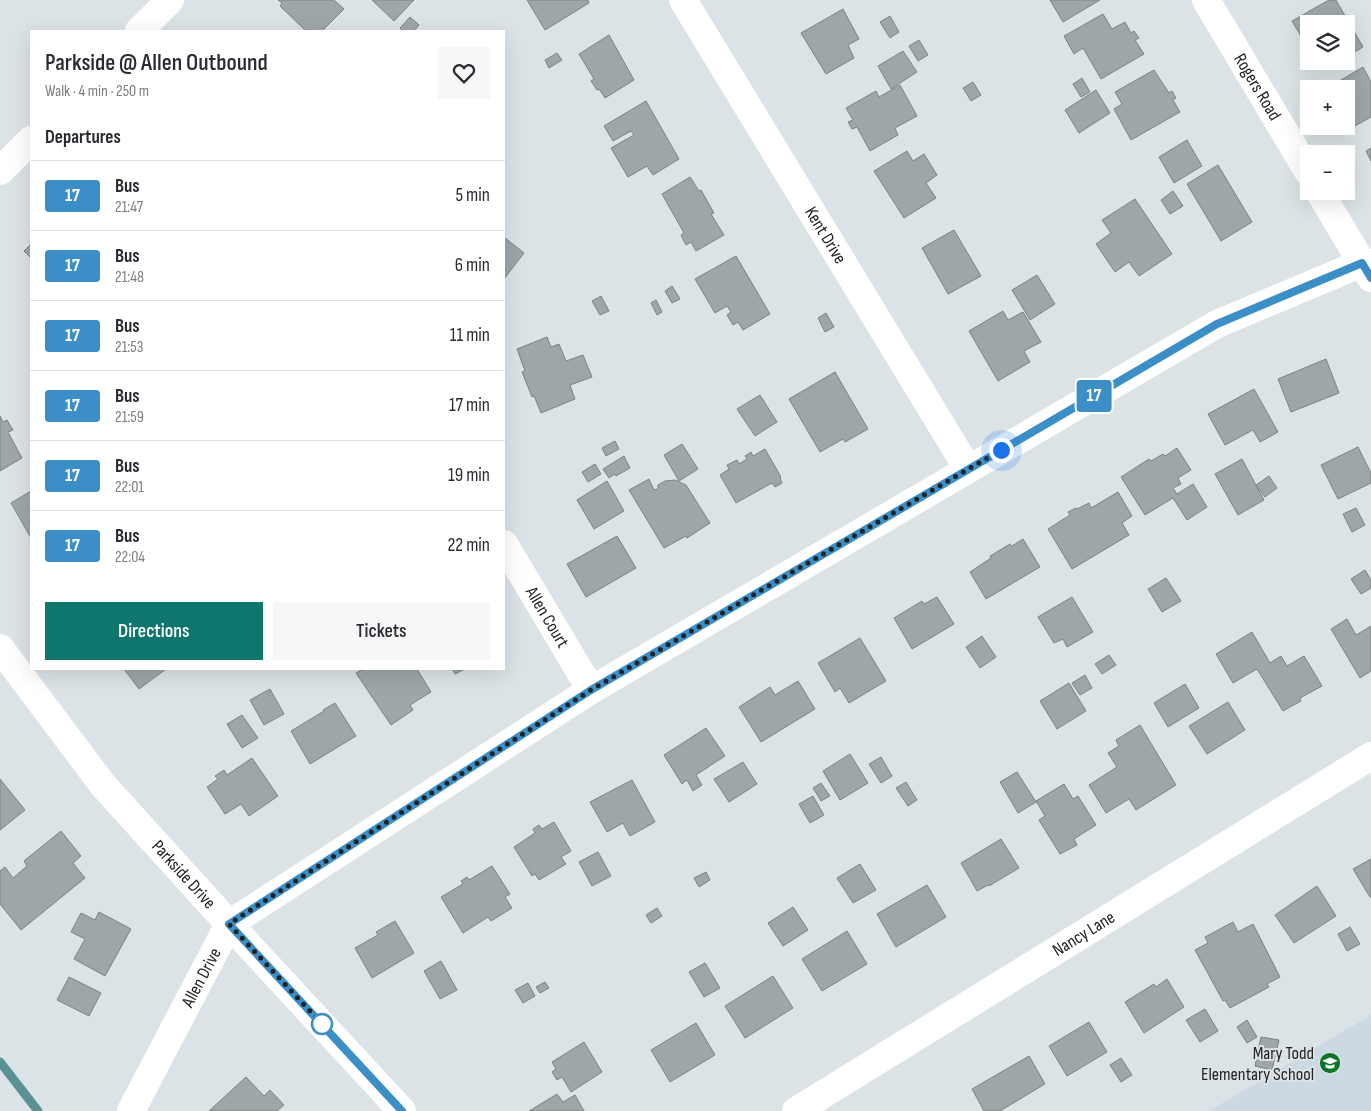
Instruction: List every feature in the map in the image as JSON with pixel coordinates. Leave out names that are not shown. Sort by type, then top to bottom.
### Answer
[{"type":"street","points":[[140,30],[170,0]]},
{"type":"street","name":"Kent Drive","points":[[683,0],[968,469]]},
{"type":"street","name":"Rogers Road","points":[[1206,0],[1300,158]]},
{"type":"street","points":[[0,171],[30,141]]},
{"type":"street","points":[[1326,200],[1368,268]]},
{"type":"street","name":"Allen Drive","points":[[131,1111],[229,924],[591,690],[1217,324],[1368,268]]},
{"type":"street","name":"Allen Court","points":[[505,546],[591,690]]},
{"type":"street","name":"Parkside Drive","points":[[0,648],[102,784],[402,1111]]},
{"type":"street","name":"Nancy Lane","points":[[796,1111],[1371,756]]},
{"type":"shaded area","name":"Mary Todd Elementary School","points":[[1371,1015],[1371,1111],[1209,1111]]},
{"type":"building","points":[[278,0],[334,0],[344,9],[323,30],[305,30],[280,6],[282,3]]},
{"type":"building","points":[[372,0],[414,0],[394,21]]},
{"type":"building","points":[[527,0],[588,0],[589,3],[545,30]]},
{"type":"building","points":[[1050,0],[1100,0],[1063,22]]},
{"type":"building","points":[[1329,0],[1336,0],[1345,15],[1303,15]]},
{"type":"building","points":[[843,9],[859,39],[848,45],[854,58],[826,74],[801,33]]},
{"type":"building","points":[[1103,14],[1112,29],[1125,22],[1131,33],[1134,31],[1139,38],[1135,40],[1144,54],[1101,79],[1083,48],[1074,54],[1064,36]]},
{"type":"building","points":[[890,16],[899,32],[890,38],[880,22]]},
{"type":"building","points":[[1300,16],[1300,35],[1292,21]]},
{"type":"building","points":[[410,17],[419,25],[415,30],[402,30],[400,28]]},
{"type":"building","points":[[1355,33],[1363,47],[1355,52]]},
{"type":"building","points":[[609,35],[634,80],[605,98],[591,81],[594,79],[579,54]]},
{"type":"building","points":[[919,40],[928,55],[918,61],[909,46]]},
{"type":"building","points":[[903,51],[917,72],[891,89],[878,66]]},
{"type":"building","points":[[557,53],[562,60],[549,68],[545,60]]},
{"type":"building","points":[[1363,67],[1371,82],[1371,117],[1355,126],[1355,80],[1341,80]]},
{"type":"building","points":[[1154,70],[1169,93],[1172,91],[1176,98],[1173,100],[1180,112],[1131,140],[1114,109],[1122,104],[1115,92]]},
{"type":"building","points":[[1082,78],[1090,92],[1081,97],[1073,84]]},
{"type":"building","points":[[973,82],[981,95],[971,101],[963,88]]},
{"type":"building","points":[[900,85],[917,116],[895,128],[898,135],[870,151],[857,127],[852,129],[848,122],[853,120],[846,108],[876,91],[879,97]]},
{"type":"building","points":[[1096,90],[1110,113],[1079,133],[1065,110]]},
{"type":"building","points":[[646,101],[679,159],[653,175],[647,166],[628,177],[611,148],[634,135],[631,131],[613,141],[604,126]]},
{"type":"building","points":[[1187,140],[1202,166],[1174,183],[1159,157]]},
{"type":"building","points":[[1371,148],[1371,161],[1366,151]]},
{"type":"building","points":[[907,151],[913,161],[924,154],[937,175],[926,183],[936,198],[904,218],[874,171]]},
{"type":"building","points":[[1218,165],[1252,222],[1221,241],[1187,184]]},
{"type":"building","points":[[690,177],[699,191],[701,190],[714,213],[711,214],[724,235],[696,251],[691,242],[686,245],[681,235],[684,233],[662,194]]},
{"type":"building","points":[[1173,191],[1183,206],[1170,214],[1161,200]]},
{"type":"building","points":[[1135,199],[1172,254],[1139,276],[1129,262],[1115,272],[1096,244],[1111,233],[1102,220]]},
{"type":"building","points":[[954,230],[981,276],[948,294],[922,248]]},
{"type":"building","points":[[505,238],[524,253],[505,278]]},
{"type":"building","points":[[30,245],[30,257],[24,251]]},
{"type":"building","points":[[736,256],[770,314],[743,330],[738,322],[733,325],[727,315],[731,312],[727,306],[715,313],[695,279]]},
{"type":"building","points":[[1037,275],[1055,304],[1030,320],[1012,290]]},
{"type":"building","points":[[672,286],[680,299],[672,303],[665,291]]},
{"type":"building","points":[[601,296],[609,311],[600,315],[592,301]]},
{"type":"building","points":[[656,300],[662,312],[657,315],[651,303]]},
{"type":"building","points":[[1003,311],[1008,320],[1023,312],[1041,342],[1024,351],[1030,362],[998,381],[969,331]]},
{"type":"building","points":[[826,313],[834,327],[825,332],[818,318]]},
{"type":"building","points":[[547,337],[551,347],[559,344],[566,361],[583,355],[592,377],[570,385],[575,399],[541,413],[522,372],[525,371],[517,349]]},
{"type":"building","points":[[1326,359],[1339,393],[1291,412],[1278,379]]},
{"type":"building","points":[[835,372],[868,429],[845,442],[843,439],[820,452],[789,399]]},
{"type":"building","points":[[1254,389],[1278,432],[1260,442],[1253,430],[1225,445],[1208,414]]},
{"type":"building","points":[[760,395],[777,422],[755,436],[737,409]]},
{"type":"building","points":[[0,416],[3,422],[7,420],[13,430],[8,432],[22,458],[0,471]]},
{"type":"building","points":[[615,441],[619,449],[606,456],[602,448]]},
{"type":"building","points":[[682,444],[698,469],[679,481],[664,455]]},
{"type":"building","points":[[1358,447],[1371,473],[1371,483],[1338,499],[1321,465]]},
{"type":"building","points":[[1177,448],[1191,470],[1178,478],[1181,484],[1173,488],[1177,494],[1193,484],[1207,507],[1187,520],[1173,498],[1145,515],[1121,477],[1149,459],[1151,461],[1163,454],[1165,456]]},
{"type":"building","points":[[765,449],[781,477],[782,483],[775,487],[772,483],[736,503],[720,475],[729,469],[727,465],[737,460],[739,464],[747,459],[745,456],[751,452],[753,456]]},
{"type":"building","points":[[624,456],[630,468],[609,478],[603,469]]},
{"type":"building","points":[[1242,459],[1264,500],[1238,515],[1215,474]]},
{"type":"building","points":[[595,464],[601,474],[588,482],[582,472]]},
{"type":"building","points":[[1269,476],[1277,488],[1265,497],[1256,485]]},
{"type":"building","points":[[649,479],[654,490],[658,489],[658,485],[665,481],[675,480],[686,485],[710,523],[687,538],[686,536],[664,548],[629,490]]},
{"type":"building","points":[[607,481],[624,511],[594,529],[577,500]]},
{"type":"building","points":[[30,492],[30,536],[11,503]]},
{"type":"building","points":[[1118,492],[1132,516],[1122,523],[1129,535],[1072,569],[1048,529],[1070,515],[1068,512],[1089,503],[1091,508]]},
{"type":"building","points":[[1356,508],[1365,525],[1352,532],[1343,514]]},
{"type":"building","points":[[617,536],[636,568],[586,597],[567,564]]},
{"type":"building","points":[[1023,539],[1040,567],[986,599],[970,572],[991,558],[990,556],[1010,544],[1012,546]]},
{"type":"building","points":[[1365,570],[1371,580],[1371,588],[1361,594],[1351,579]]},
{"type":"building","points":[[1166,578],[1181,601],[1162,612],[1148,589]]},
{"type":"building","points":[[937,597],[954,624],[912,649],[894,618],[922,601],[924,604]]},
{"type":"building","points":[[1072,597],[1093,632],[1067,647],[1063,639],[1054,643],[1038,617]]},
{"type":"building","points":[[1347,619],[1356,635],[1371,626],[1371,671],[1360,678],[1331,629]]},
{"type":"building","points":[[1252,632],[1270,663],[1281,656],[1287,666],[1304,656],[1322,686],[1300,698],[1301,701],[1283,711],[1257,669],[1233,683],[1216,654]]},
{"type":"building","points":[[982,636],[996,657],[980,668],[966,647]]},
{"type":"building","points":[[860,638],[886,681],[849,703],[840,688],[835,692],[818,663]]},
{"type":"building","points":[[1109,655],[1116,665],[1102,674],[1095,664]]},
{"type":"building","points":[[125,670],[165,670],[139,689]]},
{"type":"building","points":[[361,670],[418,670],[431,692],[410,705],[413,710],[391,725],[356,673]]},
{"type":"building","points":[[453,670],[463,670],[455,674]]},
{"type":"building","points":[[1085,675],[1092,688],[1080,695],[1072,683]]},
{"type":"building","points":[[798,681],[815,709],[761,742],[739,707],[770,687],[775,695]]},
{"type":"building","points":[[1069,683],[1086,711],[1057,729],[1040,701]]},
{"type":"building","points":[[1185,684],[1199,708],[1168,727],[1154,703]]},
{"type":"building","points":[[270,689],[284,714],[264,725],[250,700]]},
{"type":"building","points":[[1228,702],[1245,730],[1207,754],[1189,726]]},
{"type":"building","points":[[335,703],[356,736],[310,764],[291,731]]},
{"type":"building","points":[[242,715],[258,738],[242,748],[227,724]]},
{"type":"building","points":[[1140,725],[1176,785],[1136,810],[1129,799],[1106,813],[1089,785],[1117,767],[1108,753],[1119,746],[1116,740]]},
{"type":"building","points":[[706,728],[725,756],[696,775],[702,785],[693,791],[687,780],[682,784],[664,755]]},
{"type":"building","points":[[850,754],[868,783],[840,800],[823,771]]},
{"type":"building","points":[[881,757],[892,776],[881,783],[869,764]]},
{"type":"building","points":[[252,758],[278,796],[249,816],[241,804],[225,814],[207,787],[218,779],[215,776],[224,770],[227,775]]},
{"type":"building","points":[[743,762],[757,784],[729,802],[714,779]]},
{"type":"building","points":[[1017,772],[1036,802],[1018,813],[1000,782]]},
{"type":"building","points":[[0,779],[25,810],[0,830]]},
{"type":"building","points":[[632,780],[655,822],[630,836],[623,823],[607,832],[590,802]]},
{"type":"building","points":[[906,782],[917,800],[908,806],[896,788]]},
{"type":"building","points":[[821,783],[830,796],[821,801],[813,788]]},
{"type":"building","points":[[1064,784],[1073,799],[1078,796],[1096,825],[1074,839],[1077,845],[1060,854],[1039,820],[1045,816],[1036,801]]},
{"type":"building","points":[[813,796],[824,815],[810,823],[799,804]]},
{"type":"building","points":[[554,822],[571,851],[561,857],[566,864],[539,880],[535,874],[532,876],[514,847],[535,833],[533,829],[539,825],[542,829]]},
{"type":"building","points":[[61,831],[81,856],[73,863],[85,878],[21,930],[0,904],[0,871],[5,867],[13,878],[27,866],[24,861]]},
{"type":"building","points":[[1001,839],[1019,868],[977,891],[961,863]]},
{"type":"building","points":[[598,852],[611,876],[592,886],[579,862]]},
{"type":"building","points":[[1371,859],[1371,897],[1370,897],[1353,869]]},
{"type":"building","points":[[860,864],[876,890],[853,903],[837,878]]},
{"type":"building","points":[[492,866],[510,894],[505,897],[512,908],[491,921],[488,917],[463,933],[441,897],[463,884],[461,881],[467,877],[469,880]]},
{"type":"building","points":[[706,872],[710,880],[699,887],[694,878]]},
{"type":"building","points":[[927,885],[946,917],[896,947],[877,914]]},
{"type":"building","points":[[1317,886],[1336,916],[1294,943],[1275,915]]},
{"type":"building","points":[[793,907],[808,930],[783,946],[768,923]]},
{"type":"building","points":[[657,908],[662,916],[651,923],[646,915]]},
{"type":"building","points":[[99,912],[131,929],[105,976],[74,959],[85,939],[71,932],[81,913],[95,920]]},
{"type":"building","points":[[395,921],[414,953],[372,978],[355,948],[378,935],[376,932]]},
{"type":"building","points":[[1233,922],[1238,932],[1253,924],[1280,977],[1267,984],[1269,987],[1230,1008],[1225,1000],[1223,1001],[1195,950],[1208,943],[1205,937]]},
{"type":"building","points":[[1350,927],[1360,944],[1347,951],[1338,934]]},
{"type":"building","points":[[847,931],[867,964],[822,991],[802,959]]},
{"type":"building","points":[[441,961],[457,990],[440,999],[424,971]]},
{"type":"building","points":[[705,963],[720,988],[704,997],[689,972]]},
{"type":"building","points":[[773,976],[793,1008],[745,1038],[725,1006]]},
{"type":"building","points":[[69,977],[101,993],[89,1016],[57,1000]]},
{"type":"building","points":[[1167,979],[1184,1007],[1144,1033],[1125,1002],[1154,984],[1156,987]]},
{"type":"building","points":[[545,982],[549,988],[540,993],[536,987]]},
{"type":"building","points":[[528,983],[535,996],[523,1003],[515,990]]},
{"type":"building","points":[[1205,1009],[1218,1031],[1200,1042],[1186,1020]]},
{"type":"building","points":[[1247,1020],[1257,1037],[1247,1043],[1237,1027]]},
{"type":"building","points":[[1089,1022],[1107,1052],[1067,1076],[1049,1046]]},
{"type":"building","points":[[696,1023],[715,1055],[670,1082],[651,1050]]},
{"type":"building","points":[[1261,1037],[1279,1040],[1272,1070],[1255,1066]]},
{"type":"building","points":[[584,1042],[602,1072],[571,1092],[562,1077],[557,1080],[552,1072],[556,1069],[552,1062]]},
{"type":"building","points":[[1029,1056],[1045,1084],[1000,1111],[984,1111],[972,1089]]},
{"type":"building","points":[[1121,1058],[1132,1075],[1121,1082],[1110,1065]]},
{"type":"building","points":[[246,1077],[264,1096],[270,1090],[284,1105],[277,1111],[209,1111]]},
{"type":"building","points":[[557,1094],[563,1102],[575,1095],[584,1111],[529,1111]]},
{"type":"waterway","points":[[0,1062],[38,1111]]},
{"type":"bus line","name":"17","points":[[402,1111],[229,924],[591,690],[1217,324],[1362,263],[1371,278]]},
{"type":"place","name":"Mary Todd Elementary School","points":[[1330,1063]]},
{"type":"route","points":[[322,1024],[229,924],[591,690],[1001,450]]}]
